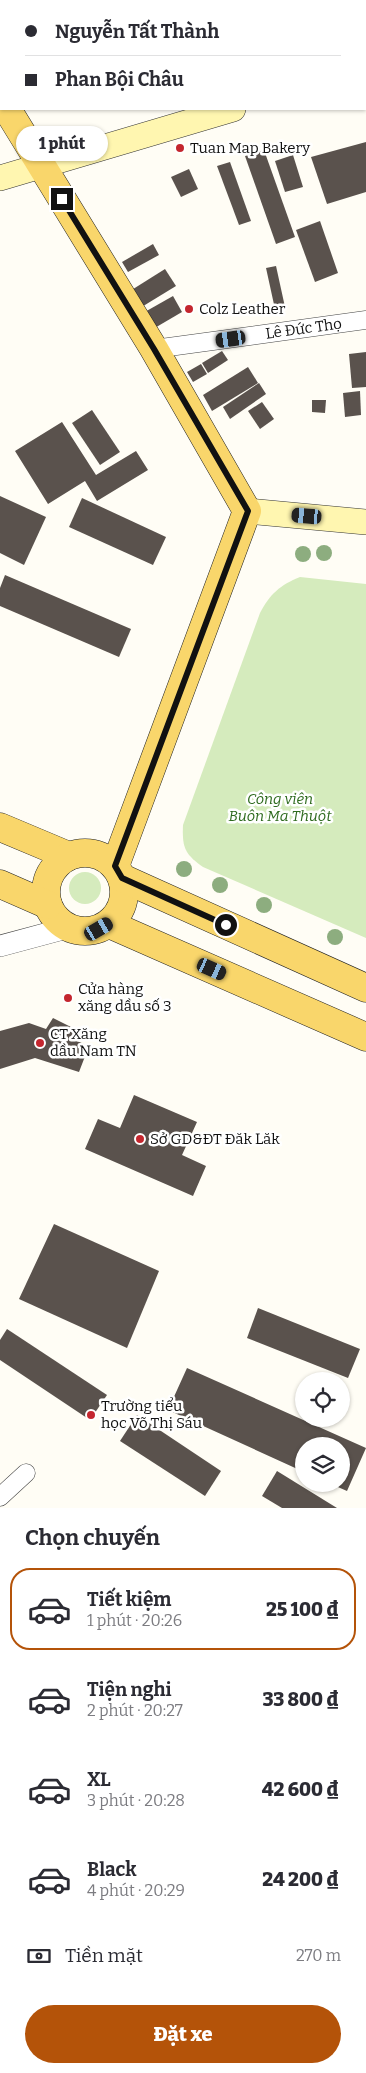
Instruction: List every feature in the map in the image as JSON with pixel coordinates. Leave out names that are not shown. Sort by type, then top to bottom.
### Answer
[{"type":"main road","points":[[7,110],[154,349],[248,511],[118,872],[124,888],[123,902],[118,914],[109,924],[89,932],[68,928],[52,914],[48,906],[46,884],[50,874],[61,860],[81,853],[92,853],[105,858],[118,872],[366,988]]},
{"type":"main road","points":[[0,178],[230,110]]},
{"type":"main road","points":[[248,511],[366,522]]},
{"type":"main road","points":[[0,828],[69,856]]},
{"type":"main road","points":[[0,884],[48,906]]},
{"type":"main road","points":[[109,924],[366,1037]]},
{"type":"street","name":"Lê Đức Thọ","points":[[154,349],[366,320]]},
{"type":"street","points":[[0,946],[68,928]]},
{"type":"street","points":[[0,1497],[26,1473]]},
{"type":"green space","name":"Công viên Buôn Ma Thuột","points":[[300,577],[366,584],[366,938],[203,867],[188,854],[184,845],[183,825],[260,613],[276,591]]},
{"type":"green space","points":[[85,872],[97,876],[101,888],[97,900],[85,904],[73,900],[69,888],[73,876]]},
{"type":"building","points":[[366,142],[366,192],[327,204],[311,157]]},
{"type":"building","points":[[264,150],[295,237],[276,244],[245,156]]},
{"type":"building","points":[[293,155],[303,187],[285,192],[275,161]]},
{"type":"building","points":[[230,162],[251,221],[239,225],[217,166]]},
{"type":"building","points":[[189,169],[198,189],[181,197],[171,177]]},
{"type":"building","points":[[320,221],[338,273],[315,282],[296,230]]},
{"type":"building","points":[[153,244],[159,255],[128,272],[122,262]]},
{"type":"building","points":[[276,266],[285,307],[275,309],[266,268]]},
{"type":"building","points":[[165,269],[176,286],[140,308],[130,291]]},
{"type":"building","points":[[173,296],[182,312],[153,329],[143,313]]},
{"type":"building","points":[[222,351],[228,360],[208,373],[202,363]]},
{"type":"building","points":[[366,352],[366,387],[352,388],[349,354]]},
{"type":"building","points":[[201,364],[207,374],[193,382],[187,372]]},
{"type":"building","points":[[248,367],[258,383],[212,411],[203,395]]},
{"type":"building","points":[[259,383],[266,394],[230,419],[223,407]]},
{"type":"building","points":[[360,391],[361,415],[345,417],[343,393]]},
{"type":"building","points":[[312,400],[326,400],[325,413],[312,412]]},
{"type":"building","points":[[262,402],[274,419],[260,429],[248,411]]},
{"type":"building","points":[[92,410],[120,452],[100,465],[72,423]]},
{"type":"building","points":[[62,422],[96,475],[136,451],[148,470],[97,501],[85,481],[48,504],[15,451]]},
{"type":"building","points":[[0,496],[46,517],[24,565],[0,553]]},
{"type":"building","points":[[82,498],[166,537],[153,565],[69,527]]},
{"type":"building","points":[[5,575],[131,629],[119,657],[0,606],[0,588]]},
{"type":"building","name":"CT Xăng dầu Nam TN","points":[[53,1018],[75,1029],[72,1039],[89,1046],[79,1072],[35,1058],[0,1069],[0,1031],[29,1023],[46,1029]]},
{"type":"building","name":"Sở GD&ĐT Đăk Lăk","points":[[134,1095],[197,1122],[182,1155],[206,1166],[193,1196],[85,1149],[98,1119],[120,1128]]},
{"type":"building","points":[[54,1224],[159,1271],[127,1348],[19,1299]]},
{"type":"building","points":[[258,1308],[360,1349],[350,1373],[333,1372],[247,1338]]},
{"type":"building","points":[[7,1329],[107,1395],[90,1420],[0,1360],[0,1340]]},
{"type":"building","points":[[187,1368],[295,1416],[295,1427],[319,1427],[341,1437],[295,1437],[295,1468],[168,1410]]},
{"type":"building","points":[[137,1415],[221,1471],[205,1496],[120,1441]]},
{"type":"building","points":[[350,1441],[366,1448],[350,1484]]},
{"type":"building","points":[[277,1471],[295,1482],[295,1492],[311,1492],[337,1508],[282,1508],[262,1496]]},
{"type":"place","name":"Tuan Map Bakery","points":[[180,148]]},
{"type":"place","name":"Colz Leather","points":[[189,309]]},
{"type":"place","name":"Cửa hàng xăng dầu số 3","points":[[68,998]]},
{"type":"place","name":"CT Xăng dầu Nam TN","points":[[40,1043]]},
{"type":"place","name":"Sở GD&ĐT Đăk Lăk","points":[[140,1139]]},
{"type":"place","name":"Trường tiểu học Võ Thị Sáu","points":[[91,1415]]},
{"type":"route","points":[[62,199],[154,349],[248,511],[115,866],[122,878],[226,925]]}]
